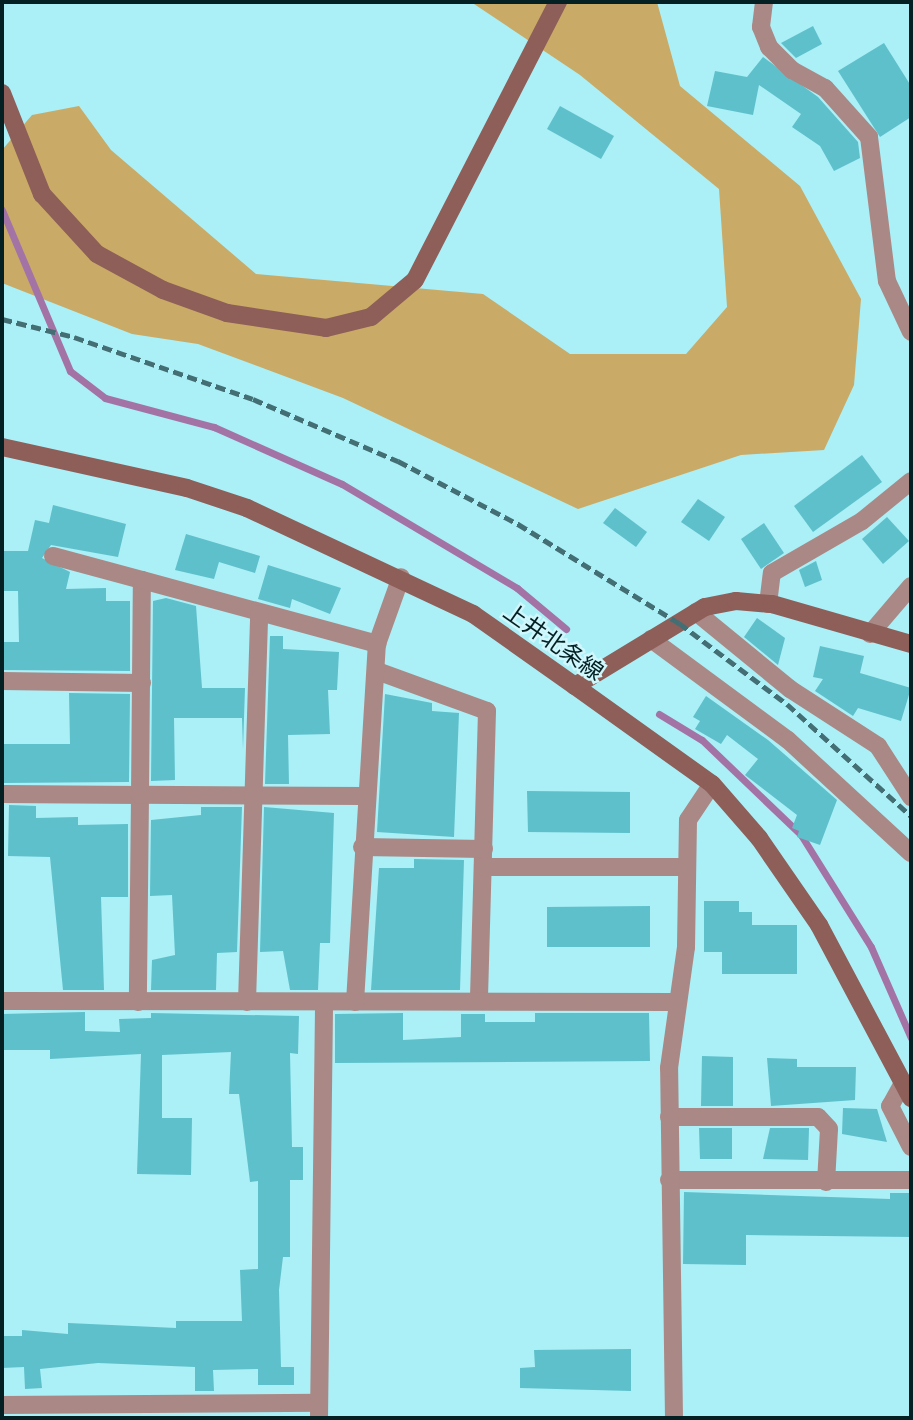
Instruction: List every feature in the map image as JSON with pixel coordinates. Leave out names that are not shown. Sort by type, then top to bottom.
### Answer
[{"type":"street","points":[[2,93],[42,194],[97,254],[163,290],[227,313],[326,328],[371,317],[415,280],[558,2]]},
{"type":"street","points":[[764,2],[761,27],[769,47],[792,70],[825,88],[869,137],[887,281],[911,332]]},
{"type":"street","name":"上井北条線","points":[[2,447],[187,488],[401,577],[473,614],[575,686],[712,784],[791,881],[907,1090]]},
{"type":"street","points":[[768,604],[772,573],[862,521],[911,481]]},
{"type":"street","points":[[53,556],[377,644]]},
{"type":"street","points":[[355,1002],[363,796],[377,670],[377,644],[401,577]]},
{"type":"street","points":[[138,1002],[142,580]]},
{"type":"street","points":[[870,634],[911,586]]},
{"type":"street","points":[[575,686],[696,612],[736,601],[768,604],[911,644]]},
{"type":"street","points":[[696,612],[790,689],[878,746],[911,797]]},
{"type":"street","points":[[247,1002],[259,614]]},
{"type":"street","points":[[651,639],[788,740],[911,853]]},
{"type":"street","points":[[377,670],[487,711],[479,1001]]},
{"type":"street","points":[[2,681],[142,683]]},
{"type":"street","points":[[674,1418],[668,1117],[687,867],[688,820],[712,784]]},
{"type":"street","points":[[2,794],[363,796]]},
{"type":"street","points":[[362,846],[483,858],[687,867]]},
{"type":"street","points":[[2,1001],[324,1004],[479,1001],[677,1002]]},
{"type":"street","points":[[2,1405],[319,1411],[324,1004]]},
{"type":"street","points":[[907,1090],[890,1107],[911,1147]]},
{"type":"street","points":[[668,1117],[818,1117],[829,1129],[826,1182]]},
{"type":"street","points":[[669,1180],[911,1181]]},
{"type":"shaded area","points":[[471,2],[657,2],[680,86],[800,186],[861,299],[854,385],[824,450],[741,455],[578,509],[343,398],[198,344],[132,334],[2,283],[2,150],[32,115],[79,106],[111,150],[256,274],[483,294],[570,354],[686,354],[727,307],[719,189],[580,75]]},
{"type":"building","points":[[813,26],[822,44],[796,58],[781,43]]},
{"type":"building","points":[[884,43],[911,86],[911,117],[880,137],[838,71]]},
{"type":"building","points":[[763,57],[818,97],[858,142],[860,158],[834,171],[820,146],[792,127],[801,114],[759,85],[753,115],[707,106],[715,71],[747,77]]},
{"type":"building","points":[[560,106],[614,136],[601,159],[547,129]]},
{"type":"building","points":[[862,455],[882,482],[813,532],[794,506]]},
{"type":"building","points":[[698,499],[725,517],[709,541],[681,522]]},
{"type":"building","points":[[53,505],[126,524],[118,557],[51,545],[42,558],[70,572],[66,589],[106,588],[106,601],[130,601],[130,671],[2,670],[2,642],[19,642],[18,591],[2,591],[2,551],[28,551],[35,520],[49,523]]},
{"type":"building","points":[[615,508],[647,532],[636,547],[603,523]]},
{"type":"building","points":[[887,517],[909,541],[883,564],[862,539]]},
{"type":"building","points":[[764,523],[784,553],[761,569],[741,539]]},
{"type":"building","points":[[186,534],[260,556],[255,573],[219,562],[214,579],[175,570]]},
{"type":"building","points":[[816,561],[822,580],[805,587],[799,570]]},
{"type":"building","points":[[268,565],[341,588],[330,614],[292,599],[290,608],[258,599]]},
{"type":"building","points":[[166,598],[196,606],[202,688],[245,688],[243,749],[242,718],[174,718],[175,780],[151,781],[153,601]]},
{"type":"building","points":[[757,618],[785,638],[778,665],[744,637]]},
{"type":"building","points":[[270,636],[283,636],[283,649],[339,652],[337,690],[328,690],[330,734],[288,735],[289,784],[265,784]]},
{"type":"building","points":[[820,646],[864,656],[860,673],[911,688],[901,721],[858,708],[853,716],[815,691],[823,679],[813,677]]},
{"type":"building","points":[[69,693],[130,694],[129,782],[2,783],[2,744],[70,744]]},
{"type":"building","points":[[385,694],[432,703],[432,711],[459,713],[454,837],[377,832]]},
{"type":"building","points":[[706,696],[768,740],[837,800],[820,845],[797,837],[799,831],[792,828],[797,815],[745,775],[758,759],[727,735],[721,744],[695,729],[700,721],[693,717]]},
{"type":"building","points":[[527,791],[630,792],[630,833],[528,832]]},
{"type":"building","points":[[9,805],[36,806],[36,818],[78,817],[78,825],[128,824],[128,897],[101,897],[104,990],[63,990],[50,857],[8,856]]},
{"type":"building","points":[[201,807],[242,807],[237,952],[217,953],[216,990],[151,990],[152,960],[175,955],[172,895],[150,896],[151,820],[201,815]]},
{"type":"building","points":[[264,807],[334,813],[330,943],[320,943],[318,990],[290,990],[283,951],[260,952]]},
{"type":"building","points":[[414,859],[464,860],[460,990],[371,990],[379,868],[414,868]]},
{"type":"building","points":[[704,901],[739,901],[739,912],[752,912],[752,925],[797,925],[797,974],[722,974],[722,952],[704,952]]},
{"type":"building","points":[[650,906],[650,947],[547,947],[547,907]]},
{"type":"building","points":[[85,1012],[85,1031],[120,1032],[119,1019],[151,1018],[151,1013],[299,1016],[298,1054],[290,1053],[292,1147],[303,1147],[303,1180],[290,1180],[290,1257],[283,1257],[279,1290],[281,1367],[294,1367],[294,1385],[258,1385],[258,1369],[213,1370],[214,1391],[195,1391],[195,1367],[98,1363],[40,1369],[42,1388],[25,1389],[24,1367],[2,1368],[2,1336],[22,1336],[22,1330],[68,1334],[68,1323],[176,1328],[176,1321],[242,1321],[240,1270],[258,1269],[258,1181],[250,1182],[239,1094],[229,1094],[231,1052],[162,1055],[162,1118],[192,1118],[191,1175],[137,1174],[141,1054],[50,1059],[50,1050],[2,1050],[2,1014]]},
{"type":"building","points":[[403,1013],[403,1040],[461,1037],[461,1014],[485,1014],[485,1022],[535,1022],[535,1013],[649,1013],[650,1061],[335,1063],[335,1014]]},
{"type":"building","points":[[702,1056],[733,1057],[733,1106],[701,1106]]},
{"type":"building","points":[[767,1058],[797,1059],[797,1067],[856,1067],[855,1100],[771,1106]]},
{"type":"building","points":[[843,1108],[877,1109],[887,1142],[842,1134]]},
{"type":"building","points":[[699,1128],[732,1128],[732,1159],[700,1159]]},
{"type":"building","points":[[770,1128],[809,1128],[808,1160],[763,1159]]},
{"type":"building","points":[[684,1192],[890,1199],[890,1193],[911,1193],[911,1237],[746,1235],[746,1265],[683,1264]]},
{"type":"building","points":[[631,1349],[631,1391],[520,1388],[520,1368],[535,1367],[534,1350]]},
{"type":"waterway","points":[[2,210],[70,371],[105,398],[214,427],[342,484],[517,588],[566,629]]},
{"type":"waterway","points":[[659,714],[702,740],[801,835],[871,947],[911,1038]]},
{"type":"railway","points":[[2,319],[74,337],[253,399],[398,461],[518,524],[679,623],[787,704],[911,816]]}]
